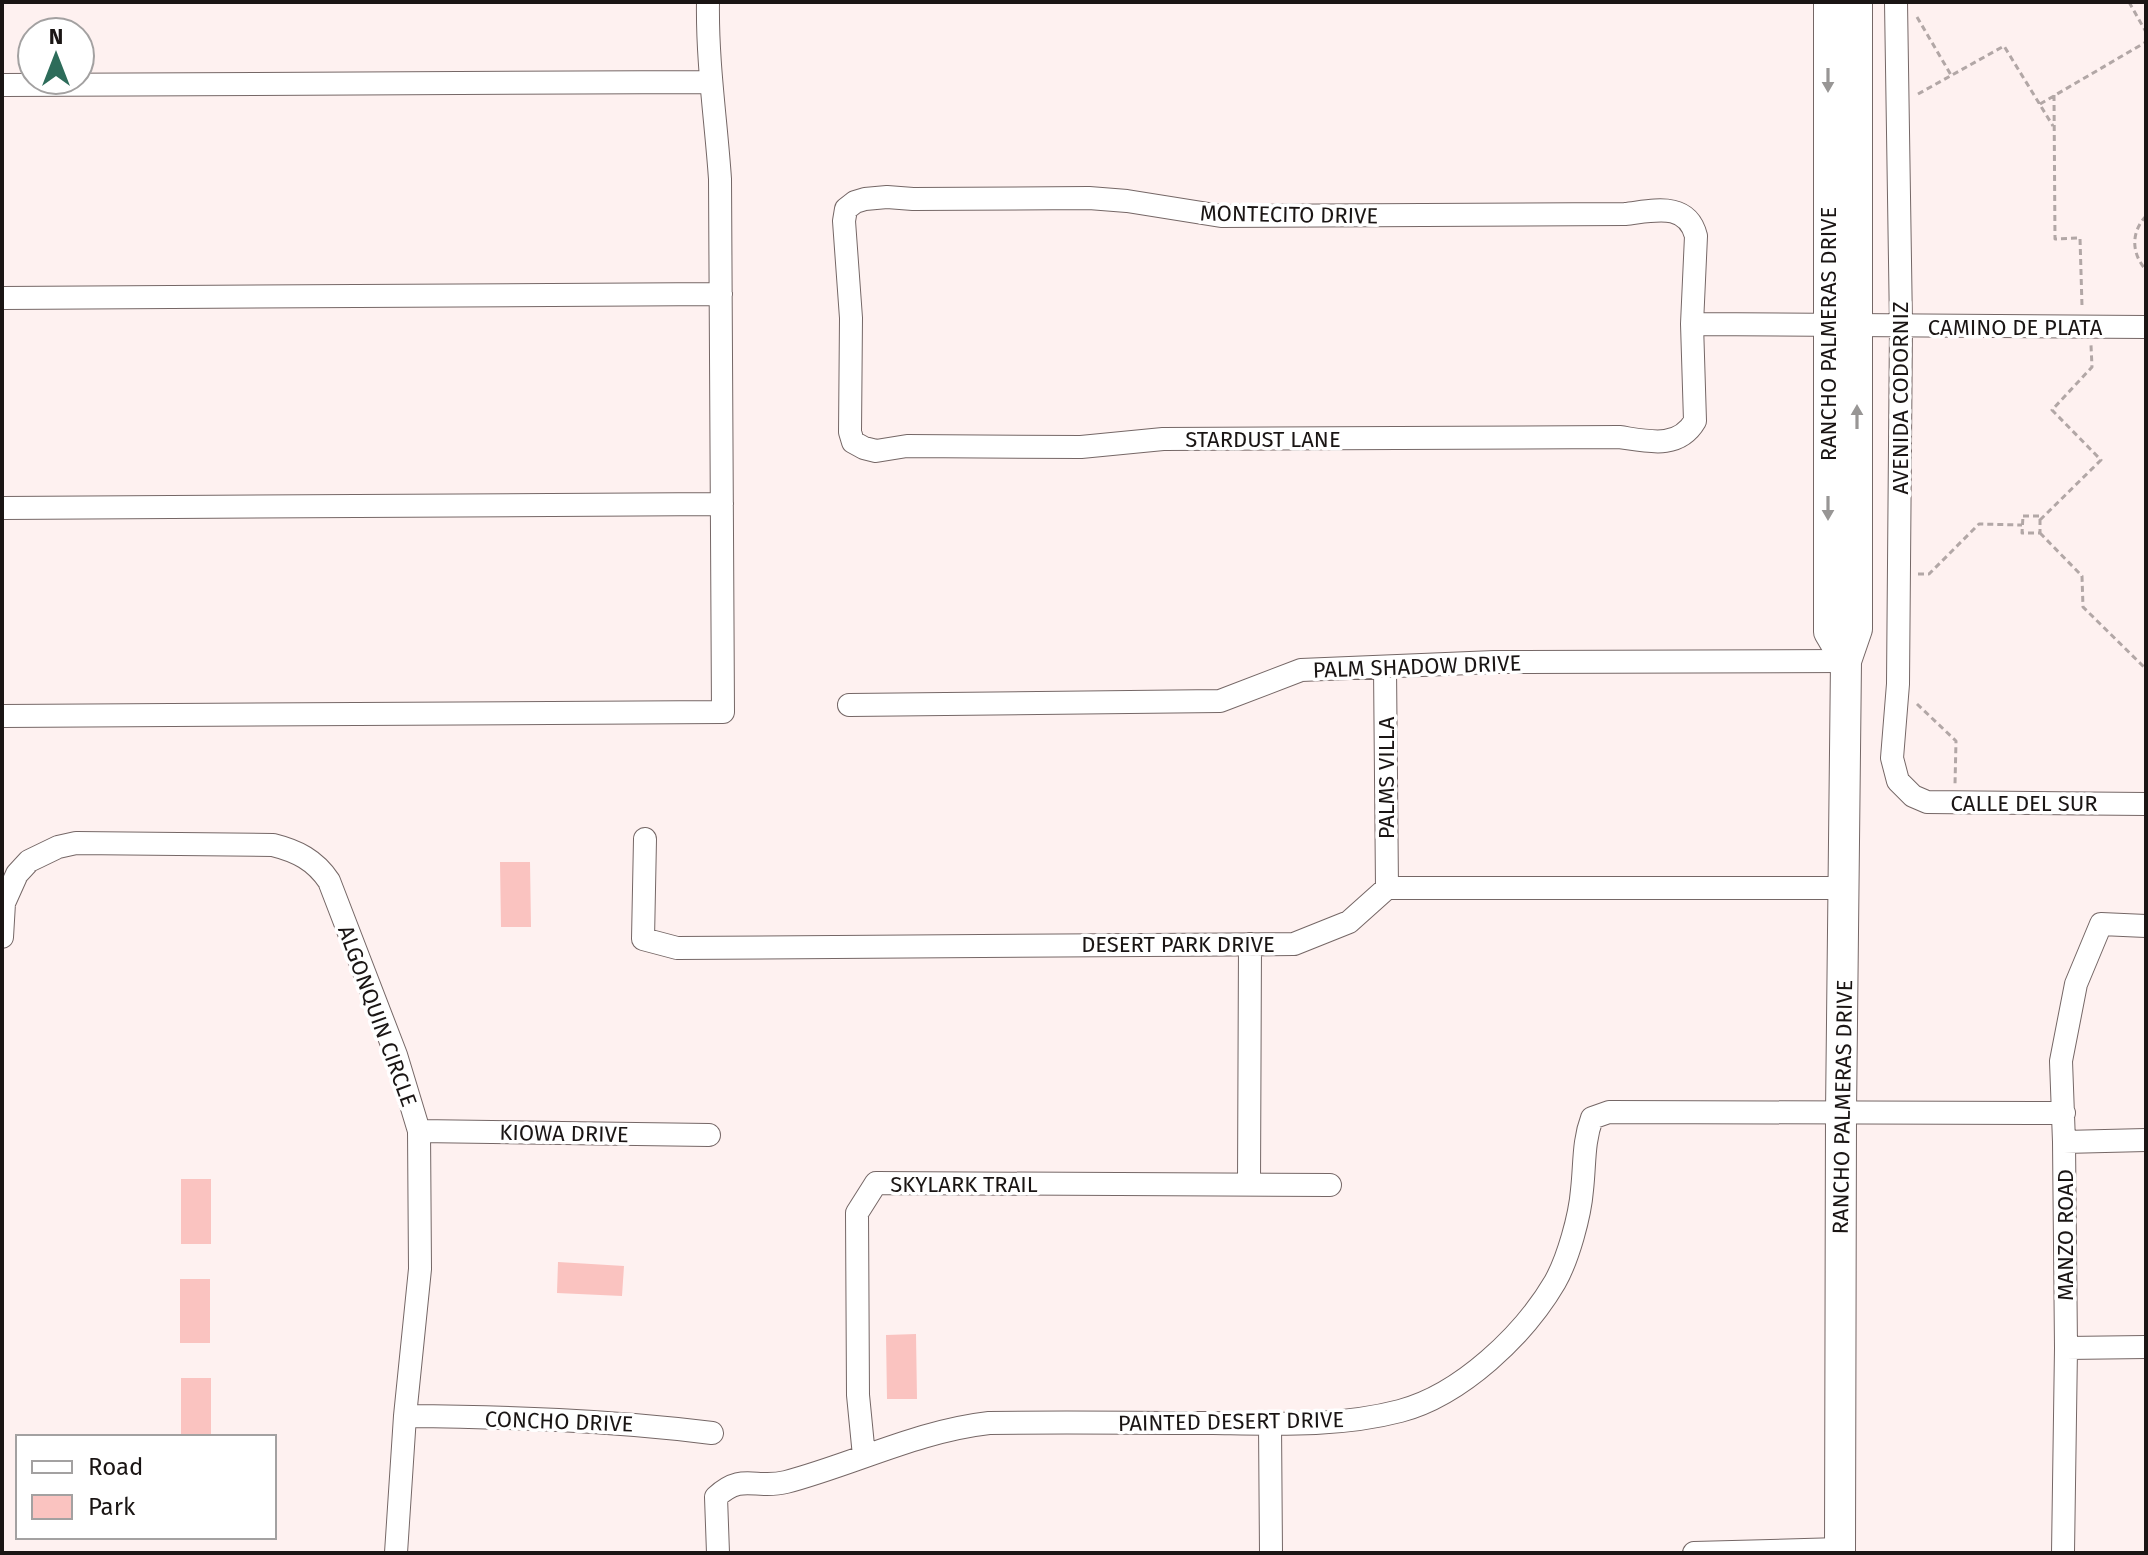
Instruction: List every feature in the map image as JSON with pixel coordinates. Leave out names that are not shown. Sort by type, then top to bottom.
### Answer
[{"type":"street","points":[[2,716],[723,712],[720,179],[717,129],[709,82],[708,2]]},
{"type":"street","name":"RANCHO PALMERAS DRIVE","points":[[1829,2],[1857,629],[1846,661],[1840,1551]]},
{"type":"street","name":"RANCHO PALMERAS DRIVE","points":[[1842,326],[1857,2]]},
{"type":"street","name":"AVENIDA CODORNIZ","points":[[1906,8],[1898,106],[1901,326],[1898,684],[1892,758],[1898,781],[1906,790]]},
{"type":"street","points":[[2,85],[709,82]]},
{"type":"street","name":"MONTECITO DRIVE","points":[[851,318],[844,221],[846,209],[855,202],[887,197],[1089,198],[1221,216],[1625,214],[1668,210],[1681,214],[1693,224],[1696,236],[1692,324]]},
{"type":"street","points":[[2,298],[721,294]]},
{"type":"street","name":"STARDUST LANE","points":[[851,318],[850,432],[853,442],[876,451],[907,446],[1081,447],[1163,439],[1619,437],[1673,441],[1691,429],[1695,421],[1692,324]]},
{"type":"street","name":"CAMINO DE PLATA","points":[[1692,324],[2146,327]]},
{"type":"street","points":[[2,508],[722,504]]},
{"type":"street","name":"PALM SHADOW DRIVE","points":[[849,705],[1220,701],[1301,670],[1510,662],[1846,661]]},
{"type":"street","name":"PALMS VILLA","points":[[1385,667],[1387,888]]},
{"type":"street","name":"CALLE DEL SUR","points":[[1906,790],[1927,802],[2146,804]]},
{"type":"street","name":"DESERT PARK DRIVE","points":[[645,839],[643,939],[677,948],[1294,944],[1349,922],[1387,888]]},
{"type":"street","name":"ALGONQUIN CIRCLE","points":[[2,937],[9,870],[43,852],[76,843],[273,845],[293,850],[319,866],[329,881],[396,1055],[419,1131],[420,1269],[405,1416],[396,1553]]},
{"type":"street","points":[[1387,888],[1845,888]]},
{"type":"street","name":"MANZO ROAD","points":[[2063,1553],[2066,1348],[2061,1061],[2076,984],[2101,924],[2146,926]]},
{"type":"street","points":[[1249,1183],[1250,944]]},
{"type":"street","name":"PAINTED DESERT DRIVE","points":[[718,1553],[716,1497],[735,1483],[778,1484],[954,1427],[989,1423],[1336,1422],[1402,1411],[1448,1389],[1494,1356],[1527,1323],[1556,1280],[1573,1234],[1582,1192],[1584,1138],[1592,1118],[1609,1112],[2064,1113]]},
{"type":"street","name":"KIOWA DRIVE","points":[[419,1131],[709,1135]]},
{"type":"street","points":[[2064,1142],[2146,1140]]},
{"type":"street","name":"SKYLARK TRAIL","points":[[864,1456],[858,1395],[857,1213],[876,1183],[1330,1185]]},
{"type":"street","points":[[2066,1348],[2146,1347]]},
{"type":"street","name":"CONCHO DRIVE","points":[[405,1416],[543,1418],[631,1423],[712,1433]]},
{"type":"street","points":[[1270,1424],[1271,1553]]},
{"type":"street","points":[[1694,1553],[1840,1551]]},
{"type":"path","points":[[2129,2],[2146,32]]},
{"type":"path","points":[[1906,8],[1951,75]]},
{"type":"path","points":[[2040,104],[2146,42]]},
{"type":"path","points":[[1898,106],[2004,46],[2055,128]]},
{"type":"path","points":[[2040,520],[2101,460],[2052,410],[2092,367],[2080,238],[2055,239],[2054,95]]},
{"type":"path","points":[[2146,216],[2134,242],[2138,261],[2146,270]]},
{"type":"path","points":[[2040,533],[2022,533],[2023,516],[2040,516],[2040,533],[2082,576],[2083,607],[2146,669]]},
{"type":"path","points":[[1899,574],[1929,574],[1979,524],[2022,525]]},
{"type":"path","points":[[1898,684],[1956,741],[1955,803]]},
{"type":"green space","points":[[500,862],[530,862],[531,927],[501,927]]},
{"type":"green space","points":[[181,1179],[211,1179],[211,1244],[181,1244]]},
{"type":"green space","points":[[558,1262],[624,1266],[622,1296],[557,1293]]},
{"type":"green space","points":[[180,1279],[210,1279],[210,1343],[180,1343]]},
{"type":"green space","points":[[916,1334],[917,1399],[887,1399],[886,1335]]},
{"type":"green space","points":[[181,1378],[211,1378],[211,1435],[181,1435]]}]
